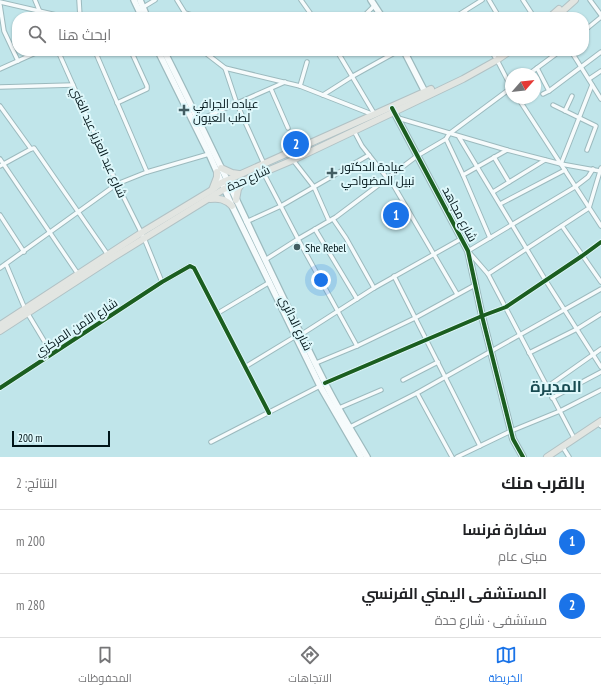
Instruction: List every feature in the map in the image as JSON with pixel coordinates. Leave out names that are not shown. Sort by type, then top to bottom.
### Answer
[{"type":"main road","points":[[134,0],[144,12]]},
{"type":"main road","points":[[140,0],[141,12]]},
{"type":"main road","points":[[371,0],[379,12]]},
{"type":"main road","points":[[556,12],[569,0]]},
{"type":"main road","points":[[562,12],[575,0]]},
{"type":"main road","points":[[160,56],[209,154],[219,170],[242,176],[236,200]]},
{"type":"main road","points":[[167,56],[199,120],[226,184]]},
{"type":"main road","points":[[407,56],[425,92]]},
{"type":"main road","name":"شارع حدة","points":[[0,325],[26,311],[212,190],[264,164],[375,115],[394,113],[425,92],[494,56]]},
{"type":"main road","name":"شارع حدة","points":[[242,176],[262,172],[293,160],[394,113],[494,56]]},
{"type":"main road","name":"شارع مجاهد","points":[[394,113],[468,251],[490,352],[513,439],[522,457]]},
{"type":"main road","points":[[212,190],[219,170]]},
{"type":"main road","name":"شارع حدة","points":[[0,331],[26,311],[108,255],[209,199],[226,184]]},
{"type":"main road","name":"شارع الدائري","points":[[226,184],[236,200],[299,335],[361,457]]},
{"type":"main road","name":"شارع الدائري","points":[[226,184],[232,206],[270,282],[316,364],[323,384],[368,457]]},
{"type":"main road","points":[[209,199],[220,198],[232,206]]},
{"type":"main road","points":[[547,457],[574,438],[601,424]]},
{"type":"main road","points":[[553,457],[601,424]]},
{"type":"main road","name":"شارع مجاهد","points":[[511,431],[526,457]]},
{"type":"street","points":[[35,0],[39,11]]},
{"type":"street","points":[[79,0],[80,12]]},
{"type":"street","points":[[141,9],[154,0]]},
{"type":"street","points":[[177,0],[184,12]]},
{"type":"street","points":[[301,0],[309,12]]},
{"type":"street","points":[[465,11],[482,0]]},
{"type":"street","points":[[489,0],[496,12]]},
{"type":"street","points":[[523,0],[531,12]]},
{"type":"street","points":[[589,27],[601,16],[590,0]]},
{"type":"street","points":[[0,2],[43,12]]},
{"type":"street","points":[[0,5],[2,31],[12,50]]},
{"type":"street","points":[[368,12],[375,5]]},
{"type":"street","points":[[543,94],[601,52]]},
{"type":"street","points":[[15,56],[18,61]]},
{"type":"street","points":[[0,69],[29,56]]},
{"type":"street","name":"شارع عبد العزيز عبد الغني","points":[[60,56],[162,282]]},
{"type":"street","points":[[97,56],[147,172]]},
{"type":"street","points":[[117,103],[147,89],[133,56]]},
{"type":"street","points":[[209,56],[225,68],[300,86],[375,115]]},
{"type":"street","points":[[340,56],[375,115]]},
{"type":"street","points":[[323,95],[389,56]]},
{"type":"street","points":[[494,56],[505,76]]},
{"type":"street","points":[[537,68],[553,56]]},
{"type":"street","points":[[574,56],[601,98]]},
{"type":"street","points":[[300,86],[307,62]]},
{"type":"street","points":[[225,68],[237,104],[264,164]]},
{"type":"street","points":[[589,79],[601,71]]},
{"type":"street","points":[[541,76],[549,91]]},
{"type":"street","points":[[199,120],[285,82]]},
{"type":"street","points":[[0,87],[73,85]]},
{"type":"street","points":[[560,164],[592,85]]},
{"type":"street","points":[[271,89],[288,128]]},
{"type":"street","points":[[265,260],[333,219],[417,156],[446,139],[449,134],[505,92]]},
{"type":"street","points":[[565,112],[572,96]]},
{"type":"street","points":[[522,104],[601,226]]},
{"type":"street","points":[[553,105],[596,126],[587,150]]},
{"type":"street","points":[[0,106],[31,149],[34,148],[108,255]]},
{"type":"street","points":[[394,113],[459,137],[560,164],[600,170],[589,208],[488,274]]},
{"type":"street","points":[[354,131],[362,146],[391,181],[457,294]]},
{"type":"street","points":[[459,137],[546,281],[601,367]]},
{"type":"street","points":[[446,139],[490,238]]},
{"type":"street","points":[[2,165],[31,149]]},
{"type":"street","points":[[463,175],[507,150]]},
{"type":"street","points":[[0,268],[117,184],[147,172],[209,154]]},
{"type":"street","points":[[246,222],[281,206],[369,155]]},
{"type":"street","points":[[494,157],[509,182]]},
{"type":"street","points":[[0,159],[2,165],[79,274]]},
{"type":"street","points":[[293,160],[314,187],[329,221]]},
{"type":"street","points":[[493,192],[545,160]]},
{"type":"street","points":[[574,438],[488,274],[468,251],[575,187],[588,176],[593,169]]},
{"type":"street","points":[[500,204],[565,170]]},
{"type":"street","points":[[262,172],[357,346]]},
{"type":"street","points":[[596,219],[601,215]]},
{"type":"street","points":[[0,216],[24,252]]},
{"type":"street","points":[[333,219],[350,245],[374,288]]},
{"type":"street","points":[[562,226],[601,282]]},
{"type":"street","points":[[315,229],[357,299]]},
{"type":"street","points":[[245,367],[338,312],[394,276],[461,239]]},
{"type":"street","points":[[211,442],[323,384],[506,307],[601,242]]},
{"type":"street","points":[[6,264],[26,311],[52,354]]},
{"type":"street","name":"شارع الأمن المركزي","points":[[0,388],[162,282],[190,266],[194,268],[218,313]]},
{"type":"street","points":[[394,276],[480,446]]},
{"type":"street","points":[[269,413],[218,313],[270,282]]},
{"type":"street","points":[[316,364],[415,318],[475,285]]},
{"type":"street","points":[[350,427],[417,393],[601,289]]},
{"type":"street","points":[[529,353],[577,329],[601,314]]},
{"type":"street","points":[[547,387],[601,349]]},
{"type":"street","points":[[403,380],[438,362]]},
{"type":"street","points":[[552,398],[601,372]]},
{"type":"street","points":[[339,408],[381,390]]},
{"type":"street","points":[[457,457],[511,431],[560,411],[601,390]]},
{"type":"street","points":[[417,393],[452,457]]},
{"type":"street","points":[[564,449],[569,457]]},
{"type":"cycle path","points":[[392,108],[468,251],[482,316],[513,439],[523,457]]},
{"type":"cycle path","points":[[325,383],[506,307],[601,242]]},
{"type":"cycle path","points":[[0,388],[162,282],[190,266],[194,268],[269,413]]},
{"type":"place","name":"عياده الجرافي لطب العيون","points":[[184,110]]},
{"type":"place","name":"المستشفى اليمني الفرنسي","points":[[296,144]]},
{"type":"place","name":"عيادة الدكتور نبيل المضواحي","points":[[332,173]]},
{"type":"place","name":"سفارة فرنسا","points":[[396,215]]},
{"type":"place","name":"She Rebel","points":[[297,247]]},
{"type":"district","name":"المديرة","points":[[556,386]]}]
